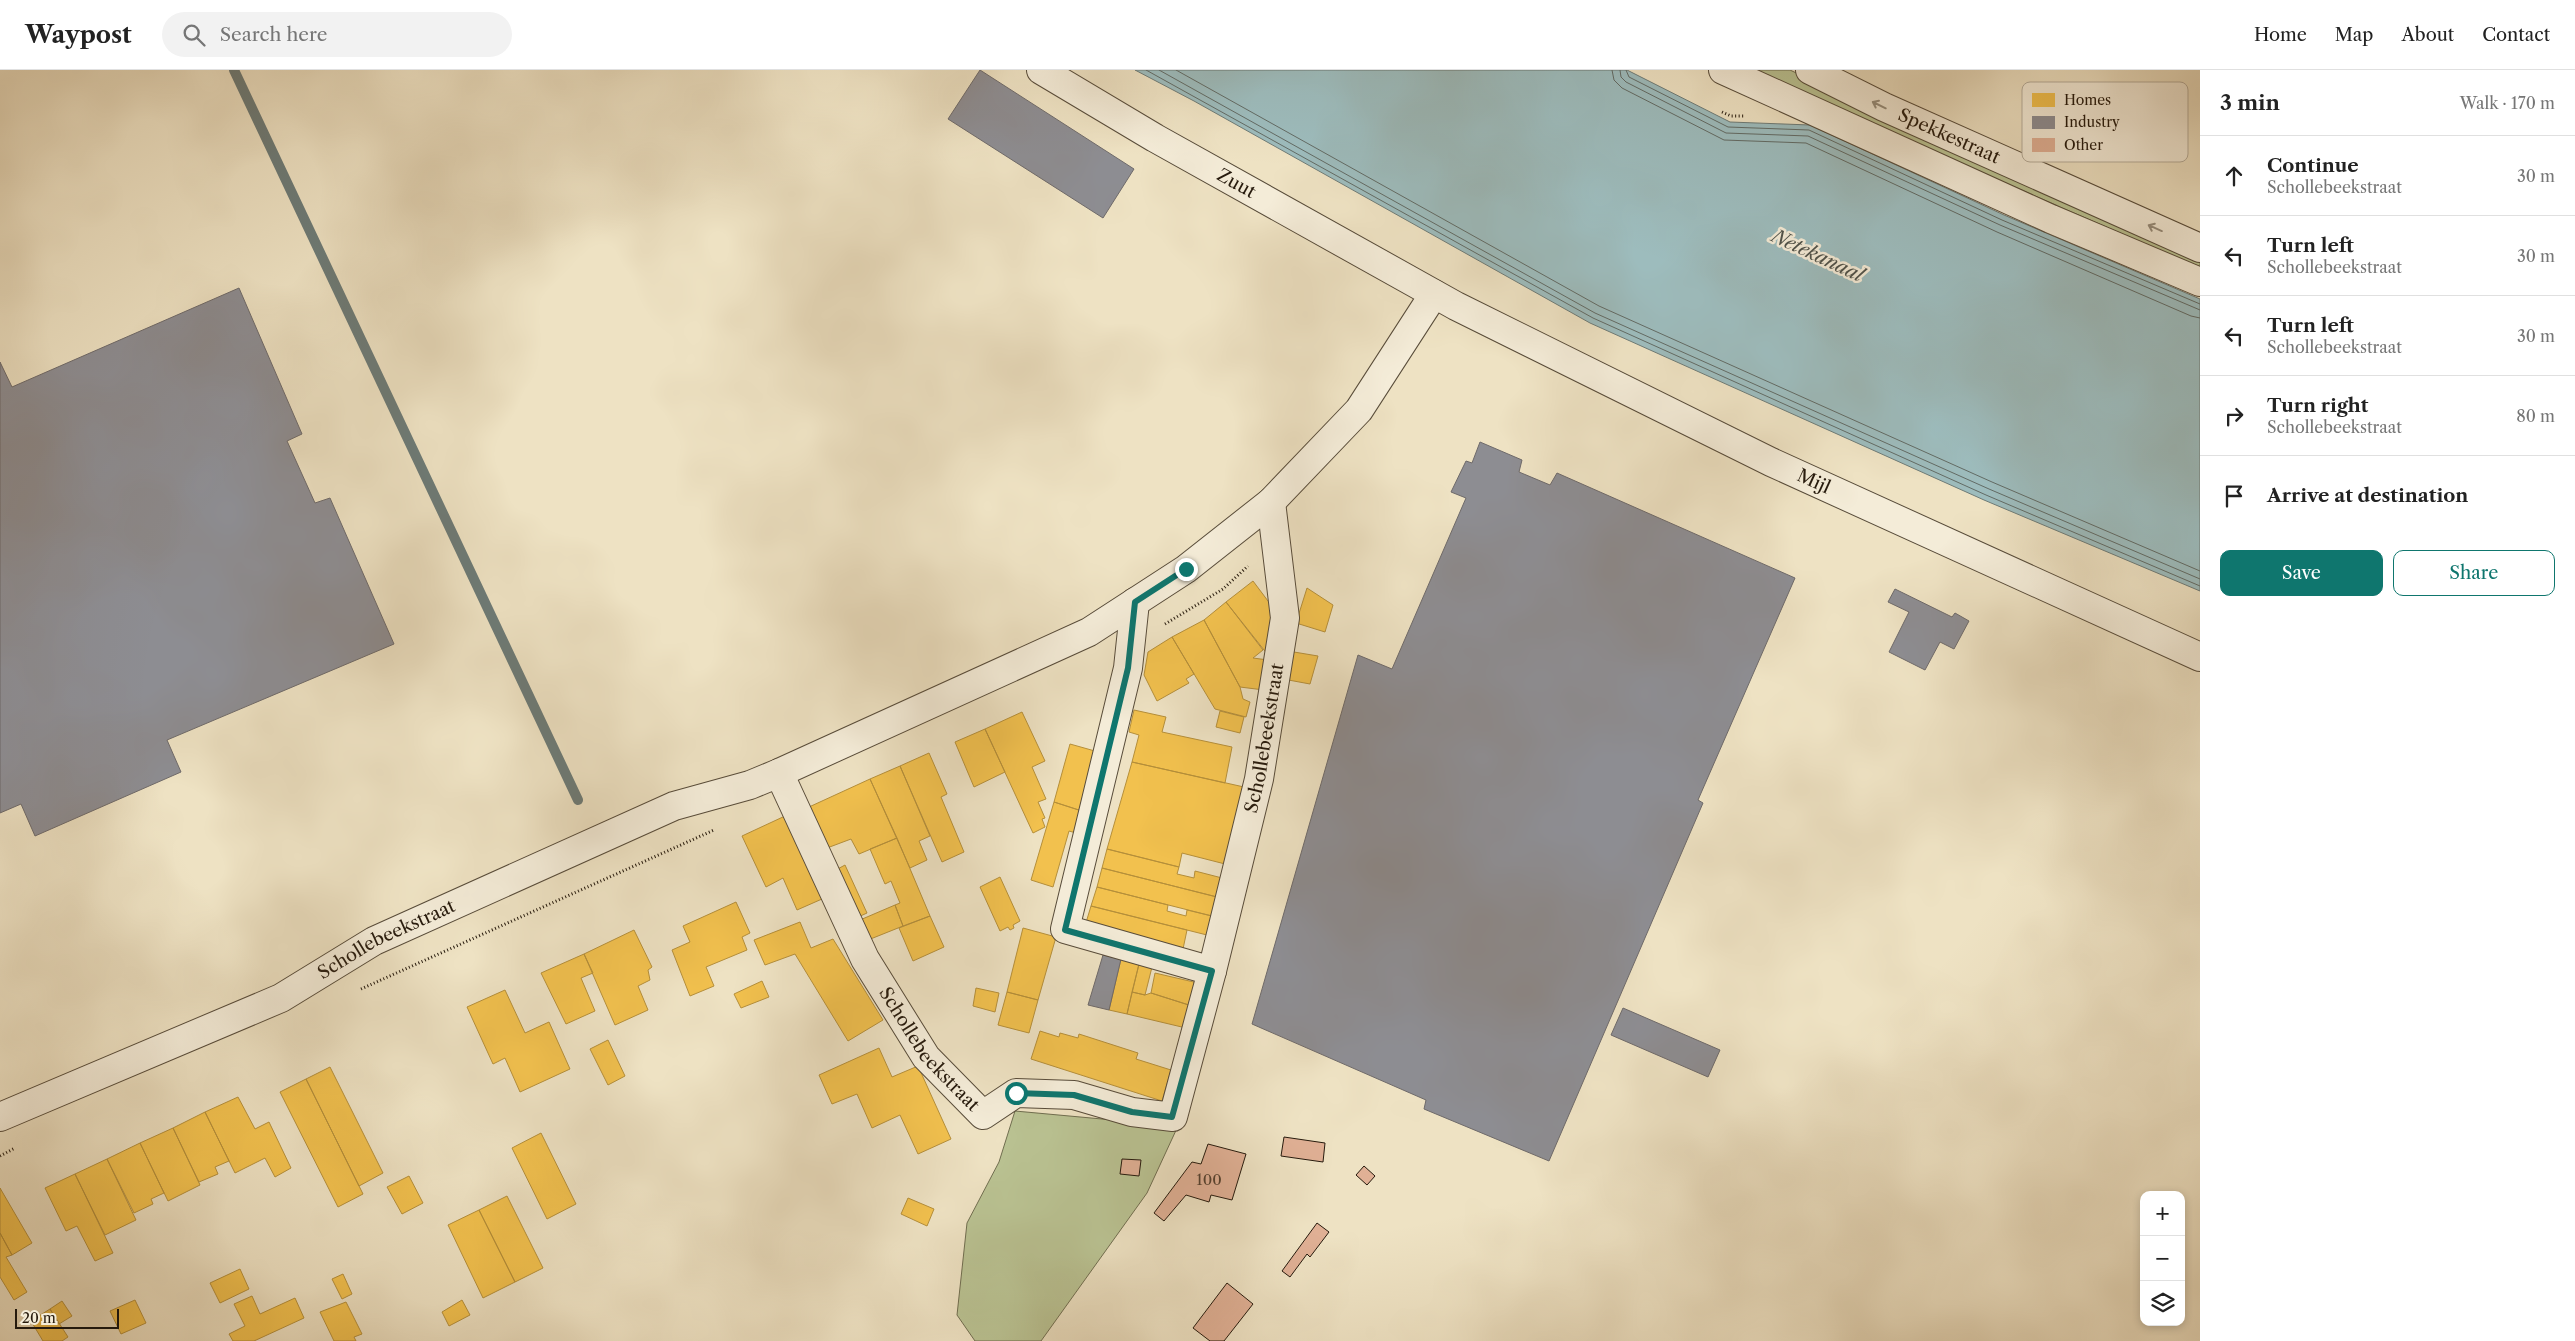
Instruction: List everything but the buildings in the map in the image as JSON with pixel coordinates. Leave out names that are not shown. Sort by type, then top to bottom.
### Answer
[{"type":"street","name":"Zuut","points":[[1041,70],[1155,138],[1434,294]]},
{"type":"street","points":[[1723,70],[2051,219],[2200,282]]},
{"type":"street","name":"Spekkestraat","points":[[1810,70],[1884,107],[2200,248]]},
{"type":"street","name":"Schollebeekstraat","points":[[0,1117],[281,998],[374,941],[664,810],[750,785],[779,773],[1089,632],[1186,569],[1271,502],[1359,410],[1434,294]]},
{"type":"street","name":"Mijl","points":[[1434,294],[1770,462],[2200,658]]},
{"type":"street","name":"Schollebeekstraat","points":[[779,773],[865,959],[926,1057],[983,1115],[1016,1093],[1074,1095],[1132,1112],[1172,1117],[1212,971],[1259,779],[1285,618],[1271,502]]},
{"type":"street","points":[[1135,602],[1128,668],[1065,930],[1212,971]]},
{"type":"green space","points":[[1755,70],[1790,70],[1933,139],[2200,254],[2200,268],[1930,150]]},
{"type":"green space","points":[[1015,1111],[1178,1126],[1147,1193],[1041,1341],[975,1341],[957,1315],[967,1223],[999,1162]]},
{"type":"water","name":"Netekanaal","points":[[1135,70],[1627,70],[1730,122],[1810,125],[2004,215],[2200,299],[2200,591],[1984,500],[1590,323],[1194,101]]},
{"type":"waterway","points":[[234,70],[578,800]]},
{"type":"route","points":[[1016,1093],[1074,1095],[1132,1112],[1172,1117],[1212,971],[1065,930],[1128,668],[1135,602],[1186,569]]}]
